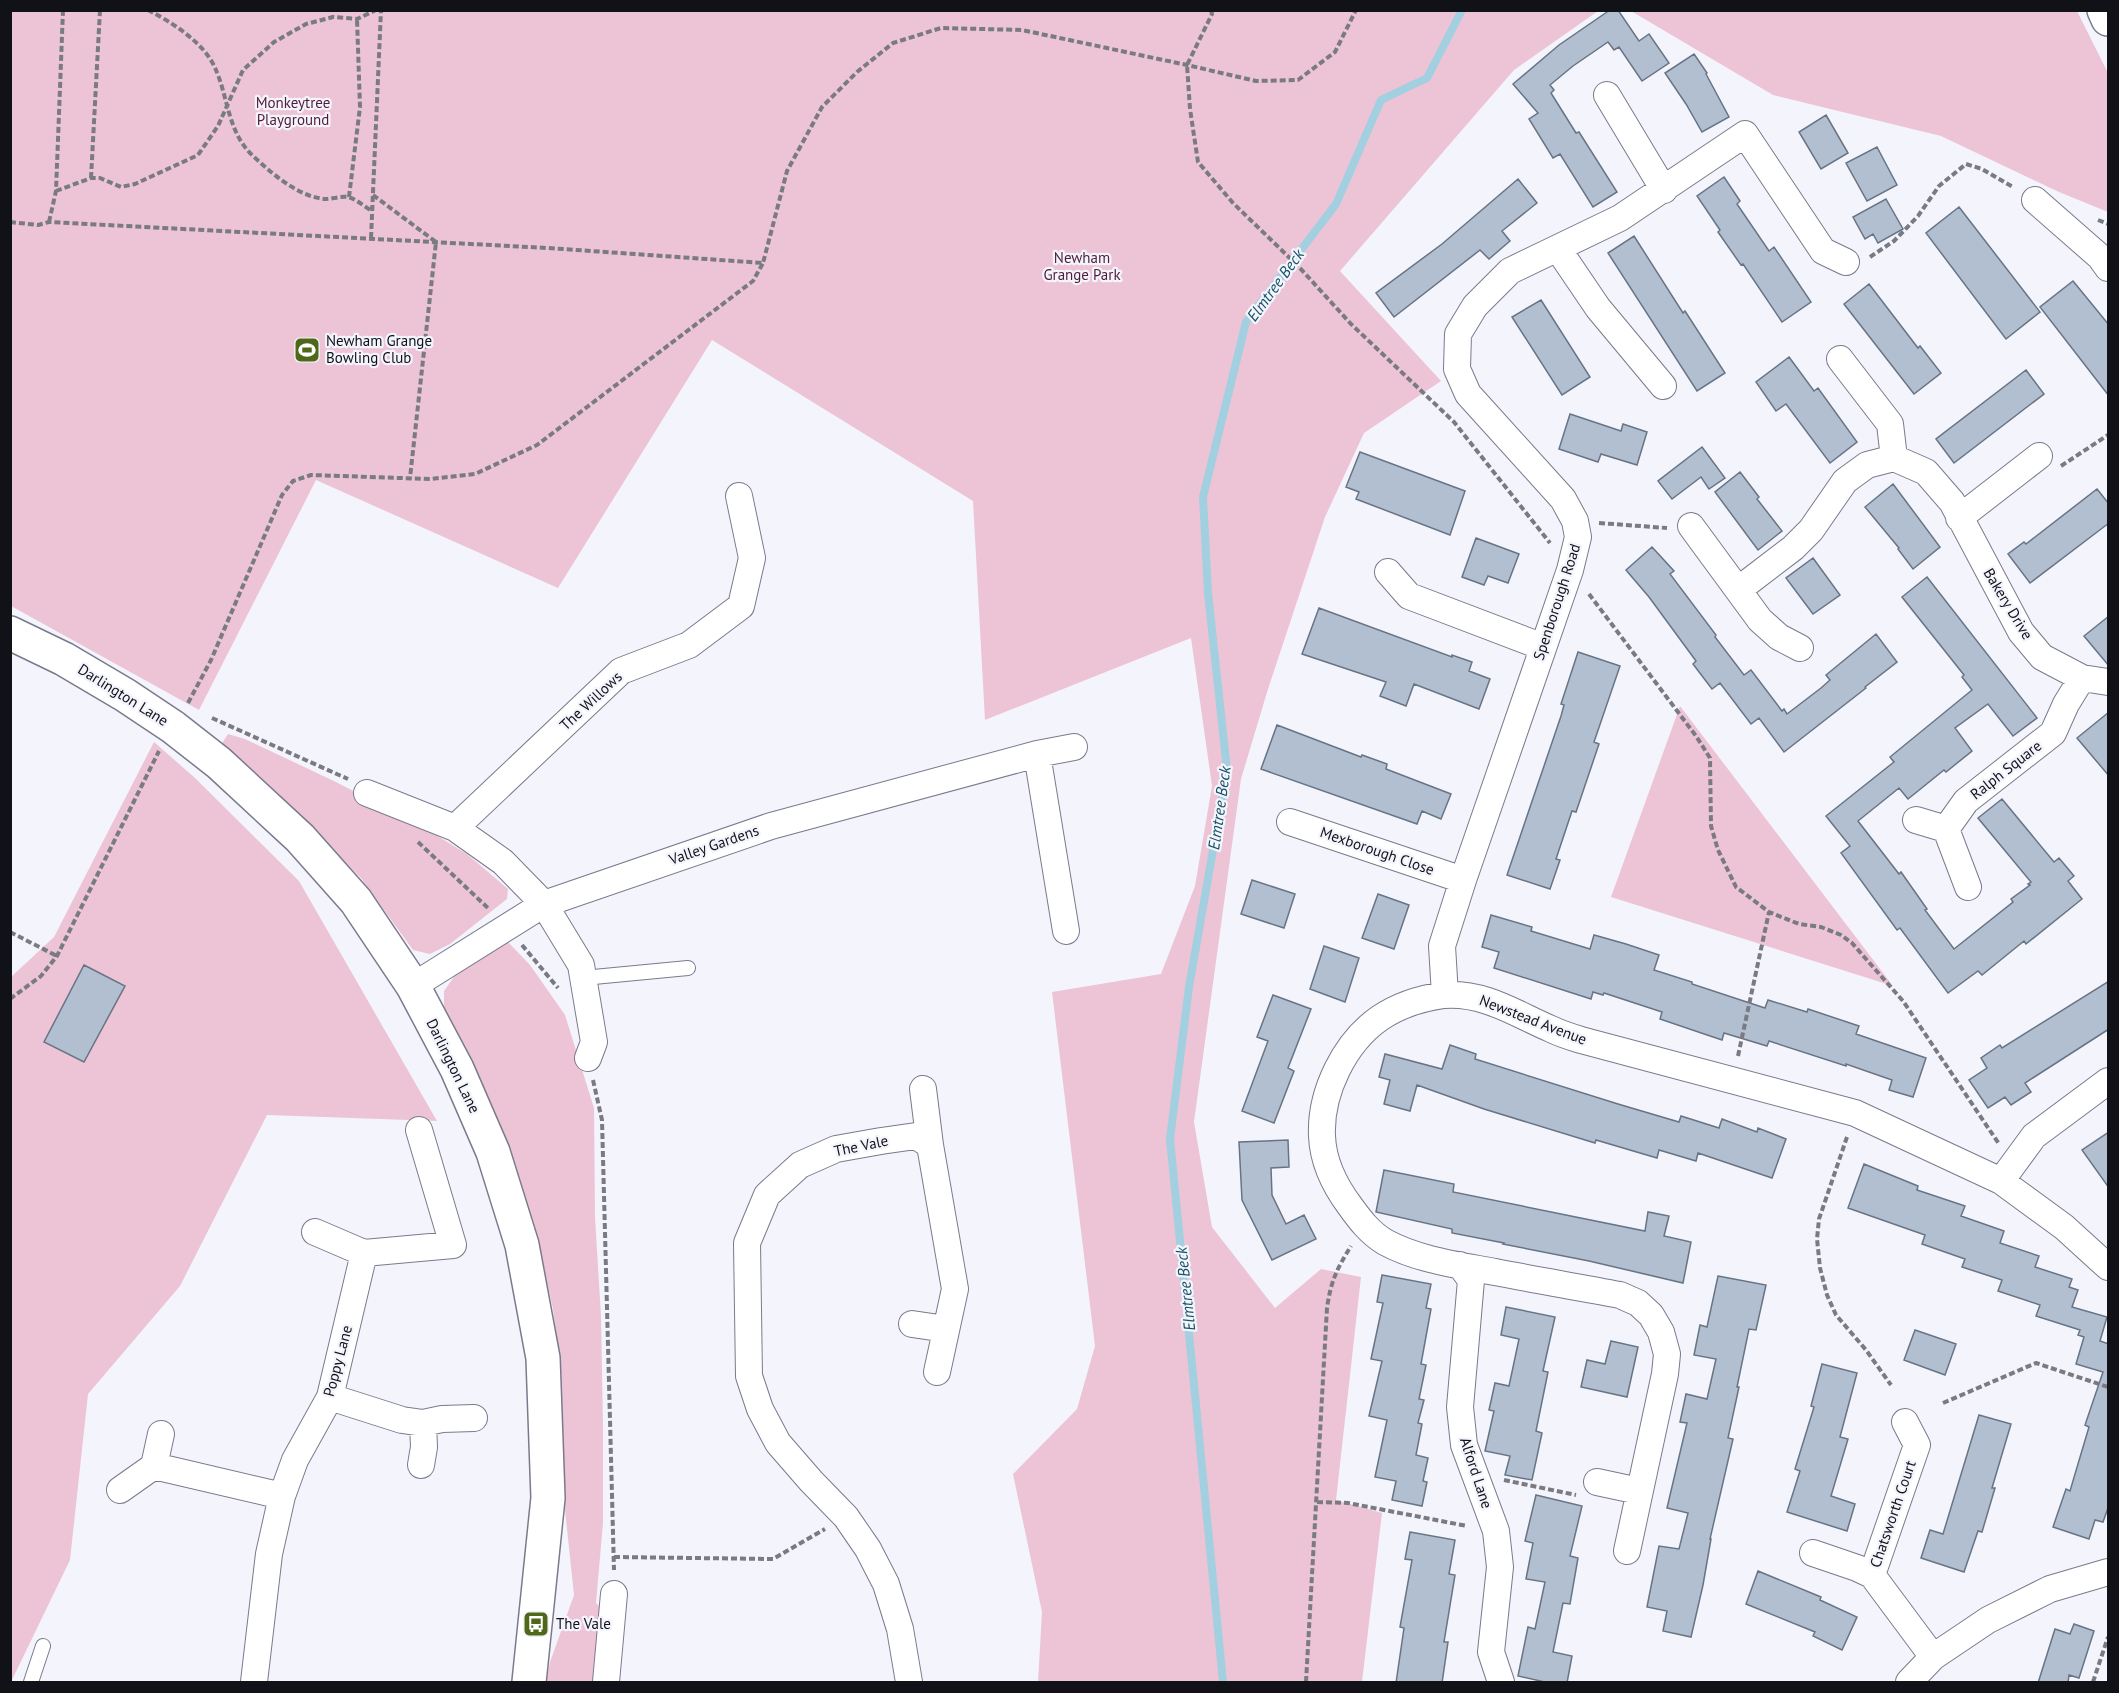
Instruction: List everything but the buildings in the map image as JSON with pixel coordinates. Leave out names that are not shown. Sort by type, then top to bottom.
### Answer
[{"type":"street","points":[[2104,10],[2109,19]]},
{"type":"street","points":[[1607,95],[1664,190]]},
{"type":"street","name":"Spenborough Road","points":[[1445,995],[1442,946],[1570,570],[1578,537],[1575,521],[1563,499],[1468,394],[1457,369],[1458,334],[1475,306],[1510,271],[1620,218],[1744,134],[1823,251],[1846,262]]},
{"type":"street","points":[[2035,200],[2100,257],[2109,268]]},
{"type":"street","points":[[1558,249],[1598,308],[1663,386]]},
{"type":"street","points":[[1737,590],[1793,548],[1805,536],[1845,481],[1867,465],[1894,458],[1890,424],[1840,359]]},
{"type":"street","points":[[1959,518],[2038,456]]},
{"type":"street","name":"Bakery Drive","points":[[1894,458],[1926,472],[1952,502],[2021,632],[2042,657],[2082,678],[2109,682]]},
{"type":"street","name":"The Willows","points":[[455,828],[621,670],[689,645],[741,606],[752,558],[739,496]]},
{"type":"street","points":[[1691,526],[1760,620],[1779,637],[1800,648]]},
{"type":"street","points":[[1388,572],[1409,597],[1544,647]]},
{"type":"street","name":"Darlington Lane","points":[[10,633],[64,659],[125,695],[184,719],[219,763],[300,838],[356,901],[413,986],[457,1069],[493,1152],[522,1245],[543,1358],[548,1498],[529,1683]]},
{"type":"street","name":"Ralph Square","points":[[1946,829],[1966,801],[2053,733],[2082,678]]},
{"type":"street","name":"Valley Gardens","points":[[413,986],[544,903],[771,826],[1037,754],[1074,747]]},
{"type":"street","points":[[1037,754],[1065,931]]},
{"type":"street","points":[[367,793],[455,828],[503,862],[544,903],[581,966],[594,1042],[588,1058]]},
{"type":"street","points":[[1916,820],[1946,829],[1968,886]]},
{"type":"street","name":"Mexborough Close","points":[[1290,822],[1463,880]]},
{"type":"street","name":"Newstead Avenue","points":[[1627,1551],[1665,1374],[1667,1354],[1661,1332],[1651,1315],[1638,1303],[1620,1295],[1460,1265],[1406,1251],[1383,1241],[1364,1225],[1345,1200],[1330,1173],[1322,1136],[1326,1097],[1340,1064],[1359,1037],[1381,1017],[1413,1001],[1445,995],[1474,996],[1581,1040],[1855,1113],[2007,1173],[2109,1267]]},
{"type":"street","points":[[2007,1173],[2034,1136],[2109,1081]]},
{"type":"street","points":[[923,1089],[930,1145],[955,1289],[937,1372]]},
{"type":"street","points":[[315,1232],[364,1253],[453,1245],[419,1130]]},
{"type":"street","name":"The Vale","points":[[909,1683],[900,1629],[886,1584],[868,1549],[846,1517],[778,1443],[760,1409],[749,1376],[747,1243],[767,1195],[800,1165],[836,1149],[881,1141],[916,1136],[930,1145]]},
{"type":"street","name":"Poppy Lane","points":[[254,1683],[269,1554],[282,1496],[295,1460],[330,1397],[364,1253]]},
{"type":"street","name":"Alford Lane","points":[[1460,1265],[1471,1280],[1460,1407],[1464,1445],[1496,1531],[1500,1567],[1491,1652],[1501,1683]]},
{"type":"street","points":[[912,1323],[946,1329]]},
{"type":"street","points":[[330,1397],[402,1420],[423,1423],[442,1419],[474,1418]]},
{"type":"street","name":"Chatsworth Court","points":[[1872,1575],[1917,1445],[1905,1422]]},
{"type":"street","points":[[421,1464],[424,1447],[423,1423]]},
{"type":"street","points":[[120,1490],[154,1466],[161,1434]]},
{"type":"street","points":[[154,1466],[282,1496]]},
{"type":"street","points":[[1597,1482],[1639,1491]]},
{"type":"street","name":"Chatsworth Court","points":[[1813,1553],[1872,1575],[1933,1657]]},
{"type":"street","points":[[1909,1683],[1933,1657],[1988,1620],[2050,1589],[2109,1572]]},
{"type":"street","points":[[606,1683],[614,1594]]},
{"type":"lane","points":[[583,978],[688,968]]},
{"type":"lane","points":[[31,1683],[43,1646]]},
{"type":"path","points":[[49,222],[56,191],[63,10]]},
{"type":"path","points":[[91,178],[100,10]]},
{"type":"path","points":[[148,10],[173,24],[207,54],[216,70],[226,108],[249,152],[288,183],[304,192],[324,199],[349,197],[372,211]]},
{"type":"path","points":[[56,191],[91,178],[100,178],[121,187],[135,184],[198,155],[218,126],[243,70],[274,42],[306,24],[333,17],[357,19],[376,10]]},
{"type":"path","points":[[371,238],[381,10]]},
{"type":"path","points":[[1211,10],[1212,14],[1186,65],[1198,162],[1233,203],[1299,267],[1352,324],[1454,422],[1570,570],[1696,736],[1710,759],[1711,826],[1718,850],[1736,887],[1769,912],[1799,924],[1821,927],[1841,935],[1852,943],[1903,1001],[2007,1173]]},
{"type":"path","points":[[10,991],[12,998],[41,976],[57,956],[163,742],[184,719],[186,706],[211,660],[282,495],[293,481],[311,475],[430,478],[475,474],[537,445],[753,281],[763,262],[787,171],[822,107],[857,72],[893,44],[941,28],[1022,30],[1256,81],[1298,80],[1335,52],[1356,10]]},
{"type":"path","points":[[349,197],[360,107],[357,19]]},
{"type":"path","points":[[1846,262],[1857,267],[1894,241],[1918,216],[1939,186],[1966,164],[1982,168],[2035,200]]},
{"type":"path","points":[[373,195],[436,242]]},
{"type":"path","points":[[2091,217],[2109,225]]},
{"type":"path","points":[[10,222],[371,238],[763,262]]},
{"type":"path","points":[[410,478],[436,242]]},
{"type":"path","points":[[2038,456],[2062,466],[2109,435]]},
{"type":"path","points":[[1575,521],[1683,529],[1691,526]]},
{"type":"path","points":[[205,715],[349,780],[367,793]]},
{"type":"path","points":[[416,839],[507,927],[564,997]]},
{"type":"path","points":[[1732,1080],[1769,912]]},
{"type":"path","points":[[10,932],[57,956]]},
{"type":"path","points":[[588,1058],[602,1120],[614,1594]]},
{"type":"path","points":[[1855,1113],[1819,1219],[1817,1239],[1820,1268],[1827,1295],[1836,1316],[1866,1350],[1891,1385]]},
{"type":"path","points":[[1306,1683],[1327,1308],[1330,1285],[1336,1269],[1364,1225]]},
{"type":"path","points":[[1943,1403],[2036,1363],[2109,1387]]},
{"type":"path","points":[[1474,1474],[1593,1499],[1597,1482]]},
{"type":"path","points":[[1317,1502],[1348,1503],[1496,1531]]},
{"type":"path","points":[[614,1557],[773,1559],[846,1517]]},
{"type":"path","points":[[2092,1683],[2109,1637]]},
{"type":"green space","name":"Newham Grange Park","points":[[10,11],[1598,11],[1514,70],[1340,271],[1441,381],[1364,433],[1325,517],[1241,779],[1194,1122],[1212,1227],[1275,1308],[1321,1269],[1361,1277],[1336,1500],[1382,1513],[1362,1682],[1038,1682],[1042,1612],[1013,1474],[1077,1409],[1095,1346],[1052,992],[1161,974],[1195,886],[1212,786],[1191,638],[985,720],[973,501],[712,340],[558,588],[316,480],[199,710],[11,606]]},
{"type":"green space","points":[[1631,11],[2077,11],[2108,73],[2108,212],[2059,192],[1941,136],[1773,95]]},
{"type":"green space","points":[[1680,706],[1893,986],[1611,897]]},
{"type":"green space","points":[[228,734],[245,739],[336,782],[426,829],[467,854],[508,889],[507,899],[450,944],[430,954],[413,950],[361,878],[289,807],[221,745]]},
{"type":"green space","points":[[154,742],[195,778],[299,881],[437,1121],[267,1115],[180,1286],[88,1394],[70,1560],[11,1682],[11,977],[54,937]]},
{"type":"green space","points":[[506,940],[530,965],[565,1015],[594,1108],[595,1217],[601,1316],[603,1426],[603,1523],[596,1603],[600,1607],[602,1616],[597,1682],[546,1682],[550,1662],[574,1595],[562,1482],[561,1374],[553,1309],[534,1226],[503,1137],[444,1009],[444,991],[456,974]]},
{"type":"waterway","name":"Elmtree Beck","points":[[1223,1682],[1170,1139],[1189,987],[1227,770],[1208,593],[1203,497],[1246,322],[1336,204],[1381,100],[1427,78],[1462,10]]},
{"type":"place","name":"Newham Grange Bowling Club","points":[[307,350]]},
{"type":"place","name":"The Vale","points":[[536,1624]]},
{"type":"park label","name":"Monkeytree Playground","points":[[293,112]]}]
